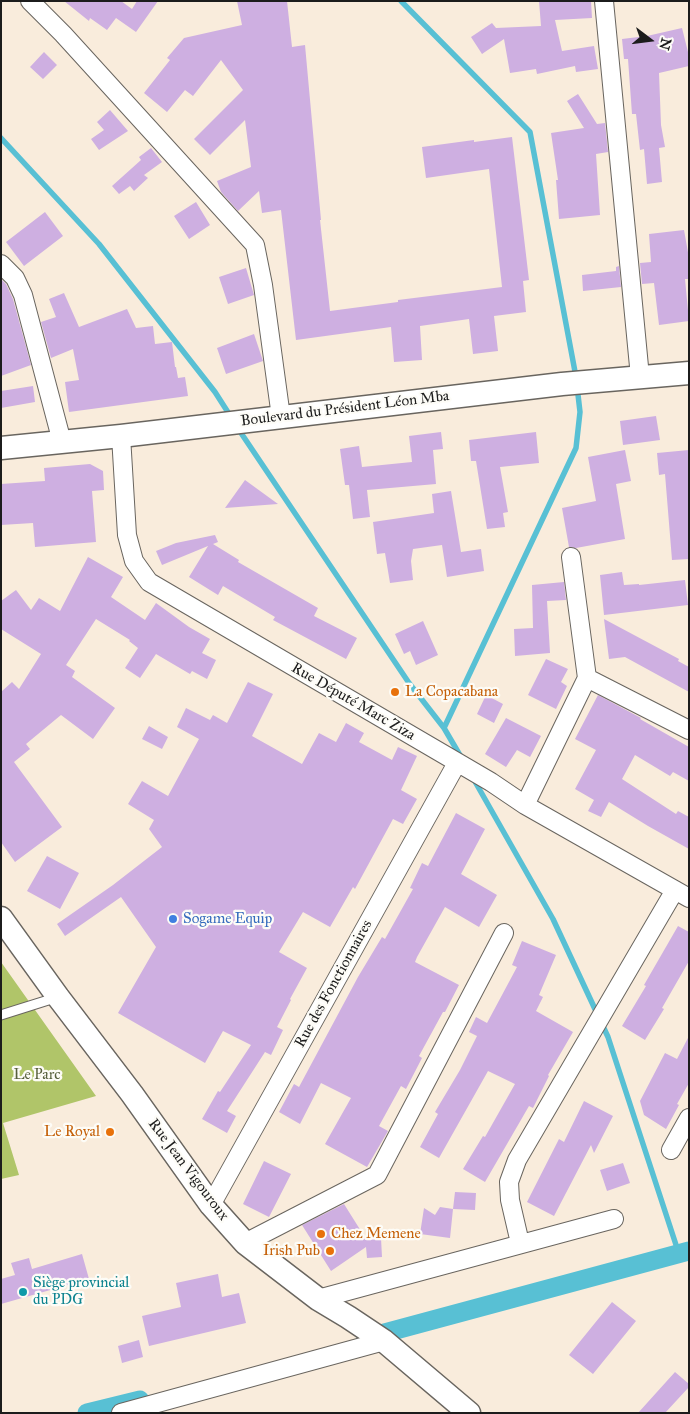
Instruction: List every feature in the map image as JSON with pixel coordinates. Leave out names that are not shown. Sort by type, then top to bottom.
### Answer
[{"type":"street","points":[[30,1],[64,34],[255,245],[263,285],[281,417]]},
{"type":"street","points":[[604,1],[640,377]]},
{"type":"street","points":[[1,264],[15,278],[23,295],[62,442]]},
{"type":"street","name":"Boulevard du Président Léon Mba","points":[[1,448],[121,436],[562,384],[689,373]]},
{"type":"street","name":"Rue Député Marc Ziza","points":[[121,436],[127,535],[134,561],[149,582],[491,782],[525,805],[682,894]]},
{"type":"street","points":[[525,805],[588,678],[571,557]]},
{"type":"street","points":[[588,678],[689,730]]},
{"type":"street","name":"Rue des Fonctionnaires","points":[[211,1206],[460,765]]},
{"type":"street","points":[[520,1243],[510,1200],[508,1182],[517,1160],[682,894]]},
{"type":"street","name":"Rue Jean Vigouroux","points":[[1,918],[132,1094],[211,1206],[245,1243],[318,1299],[384,1341],[469,1413]]},
{"type":"street","points":[[245,1243],[377,1175],[504,933]]},
{"type":"street","points":[[671,1150],[689,1118]]},
{"type":"street","points":[[318,1299],[614,1219]]},
{"type":"street","points":[[121,1413],[384,1341]]},
{"type":"lane","points":[[1,1014],[58,997]]},
{"type":"green space","name":"Le Parc","points":[[1,962],[96,1096],[3,1123],[19,1175],[1,1179]]},
{"type":"building","points":[[64,1],[121,1],[132,9],[137,1],[158,1],[136,32],[116,18],[107,30],[90,18],[89,21]]},
{"type":"building","points":[[237,1],[287,1],[292,47],[305,45],[330,311],[502,287],[489,169],[426,178],[422,147],[512,137],[529,280],[523,281],[526,312],[494,316],[498,351],[473,354],[469,319],[420,326],[422,360],[394,362],[391,327],[296,340],[281,210],[262,213],[259,191],[238,211],[221,192],[217,181],[251,167],[245,120],[210,155],[194,139],[243,90],[221,60],[193,96],[185,90],[167,112],[144,93],[170,60],[167,58],[184,38],[242,25]]},
{"type":"building","points":[[539,1],[591,1],[592,18],[555,20],[562,51],[594,46],[598,69],[576,72],[575,66],[537,74],[536,69],[510,73],[504,39],[482,54],[471,37],[492,23],[496,28],[541,26]]},
{"type":"building","points":[[682,28],[689,56],[689,66],[659,73],[661,125],[665,147],[659,148],[662,182],[647,184],[644,149],[640,150],[636,114],[632,114],[628,59],[624,59],[622,39],[647,36]]},
{"type":"building","points":[[44,52],[57,65],[43,79],[30,67]]},
{"type":"building","points":[[578,94],[597,124],[605,123],[608,152],[596,154],[600,215],[559,219],[556,180],[558,180],[551,133],[584,128],[567,101]]},
{"type":"building","points":[[110,110],[128,131],[99,150],[91,139],[104,130],[97,122]]},
{"type":"building","points":[[151,148],[162,162],[144,175],[148,178],[134,191],[130,186],[119,194],[112,186],[141,160],[139,157]]},
{"type":"building","points":[[196,202],[210,225],[189,239],[174,216]]},
{"type":"building","points":[[45,212],[63,236],[24,266],[6,242]]},
{"type":"building","points":[[684,230],[689,258],[689,279],[685,279],[689,321],[659,325],[654,283],[642,284],[640,263],[651,262],[649,234]]},
{"type":"building","points":[[619,266],[621,287],[583,291],[582,275],[616,271],[616,267]]},
{"type":"building","points":[[246,268],[254,295],[228,304],[219,277]]},
{"type":"building","points":[[1,279],[6,284],[13,299],[31,365],[1,376]]},
{"type":"building","points":[[64,293],[79,327],[127,309],[136,328],[153,326],[155,344],[172,342],[178,378],[185,377],[188,396],[69,412],[65,382],[79,380],[73,349],[51,358],[41,322],[56,317],[49,299]]},
{"type":"building","points":[[254,334],[263,361],[226,374],[217,348]]},
{"type":"building","points":[[33,386],[35,402],[1,408],[1,391]]},
{"type":"building","points":[[656,416],[660,440],[623,445],[620,421]]},
{"type":"building","points":[[441,432],[443,449],[433,450],[436,484],[367,490],[370,517],[353,519],[349,485],[345,485],[340,449],[359,446],[362,467],[412,462],[409,436]]},
{"type":"building","points":[[536,432],[539,463],[500,467],[508,512],[503,513],[505,527],[487,529],[476,461],[471,461],[469,440]]},
{"type":"building","points":[[625,450],[631,481],[616,484],[625,539],[576,548],[569,547],[562,508],[596,501],[588,457]]},
{"type":"building","points":[[689,450],[689,559],[672,560],[665,474],[659,475],[657,453]]},
{"type":"building","points":[[90,464],[103,471],[104,490],[92,491],[96,542],[35,547],[33,523],[1,525],[1,484],[45,481],[44,468]]},
{"type":"building","points":[[245,480],[278,504],[225,508]]},
{"type":"building","points":[[451,491],[461,552],[481,549],[484,571],[447,577],[442,545],[413,549],[411,561],[413,580],[390,583],[385,553],[377,554],[373,522],[434,513],[432,494]]},
{"type":"building","points":[[215,535],[218,542],[213,544],[239,560],[238,562],[318,608],[314,616],[357,638],[346,659],[273,620],[275,617],[223,586],[218,595],[189,577],[208,546],[162,565],[156,551],[176,543]]},
{"type":"building","points":[[88,557],[123,577],[111,597],[145,620],[156,603],[189,627],[210,639],[202,653],[216,660],[207,679],[192,671],[190,674],[156,654],[140,678],[125,668],[138,648],[130,640],[96,619],[66,665],[75,671],[72,677],[115,708],[93,739],[61,715],[26,744],[30,749],[14,762],[62,827],[15,862],[1,842],[1,692],[12,682],[19,689],[41,654],[1,629],[1,601],[16,590],[31,610],[39,598],[60,611]]},
{"type":"building","points":[[622,572],[624,585],[685,580],[688,605],[604,615],[600,575]]},
{"type":"building","points":[[564,582],[566,600],[547,601],[550,653],[515,656],[514,629],[533,628],[532,585]]},
{"type":"building","points":[[604,619],[679,659],[678,661],[689,667],[689,692],[625,657],[609,659]]},
{"type":"building","points":[[423,621],[438,655],[416,665],[410,651],[404,654],[395,634]]},
{"type":"building","points":[[546,659],[568,669],[561,682],[567,686],[556,709],[528,695]]},
{"type":"building","points":[[248,682],[273,694],[252,736],[302,764],[319,733],[336,742],[346,723],[364,733],[359,742],[392,760],[398,747],[417,756],[401,790],[417,799],[403,824],[393,819],[355,889],[353,887],[330,927],[303,912],[279,952],[307,968],[277,1027],[283,1030],[271,1055],[265,1052],[227,1111],[236,1116],[227,1133],[202,1119],[218,1091],[220,1092],[251,1045],[223,1031],[205,1063],[118,1013],[156,947],[121,897],[65,936],[57,924],[113,885],[162,847],[149,829],[154,820],[128,804],[142,781],[168,796],[199,739],[177,727],[186,708],[210,720],[213,715],[227,723]]},
{"type":"building","points":[[486,695],[503,704],[494,723],[477,714]]},
{"type":"building","points":[[598,695],[689,747],[689,781],[673,772],[670,776],[635,755],[622,779],[676,814],[678,811],[689,817],[689,849],[609,802],[601,817],[588,811],[594,800],[575,789],[596,750],[575,739]]},
{"type":"building","points":[[506,718],[541,736],[530,757],[517,750],[506,767],[485,754]]},
{"type":"building","points":[[149,726],[168,737],[162,749],[142,739]]},
{"type":"building","points":[[456,813],[485,829],[461,874],[497,895],[479,927],[445,907],[417,957],[415,962],[459,985],[419,1056],[422,1058],[406,1089],[401,1086],[379,1126],[388,1131],[367,1167],[325,1144],[351,1098],[321,1083],[300,1124],[279,1112],[294,1084],[299,1087],[358,977],[382,937],[385,939],[413,889],[410,888],[422,863],[428,866]]},
{"type":"building","points":[[47,856],[79,873],[60,909],[27,891]]},
{"type":"building","points":[[678,926],[689,932],[689,961],[662,1008],[664,1009],[645,1040],[622,1026]]},
{"type":"building","points":[[522,941],[556,955],[539,995],[543,997],[536,1011],[573,1032],[548,1075],[533,1108],[529,1106],[485,1182],[463,1169],[483,1136],[485,1137],[515,1084],[488,1071],[439,1158],[420,1147],[438,1114],[435,1112],[460,1070],[477,1036],[469,1032],[476,1017],[487,1023],[517,967],[512,965]]},
{"type":"building","points":[[689,1036],[689,1083],[666,1129],[644,1115],[640,1101],[665,1053],[677,1059]]},
{"type":"building","points":[[584,1101],[613,1116],[594,1153],[591,1145],[554,1216],[527,1202],[559,1139],[564,1142]]},
{"type":"building","points":[[264,1161],[291,1174],[269,1217],[243,1204]]},
{"type":"building","points":[[623,1163],[630,1183],[607,1191],[600,1170]]},
{"type":"building","points":[[455,1192],[476,1193],[475,1210],[453,1209]]},
{"type":"building","points":[[344,1204],[366,1239],[381,1238],[382,1257],[367,1258],[366,1247],[331,1271],[302,1225]]},
{"type":"building","points":[[440,1207],[453,1209],[450,1238],[420,1234],[424,1208],[435,1215]]},
{"type":"building","name":"Siège provincial du PDG","points":[[82,1254],[89,1279],[1,1304],[1,1279],[15,1275],[11,1263],[29,1258],[32,1269]]},
{"type":"building","points":[[218,1274],[222,1297],[239,1293],[246,1323],[149,1346],[142,1316],[181,1307],[176,1283]]},
{"type":"building","points":[[612,1302],[636,1321],[593,1374],[569,1355]]},
{"type":"building","points":[[139,1340],[143,1357],[122,1363],[118,1346]]},
{"type":"building","points":[[675,1372],[689,1384],[689,1387],[665,1413],[638,1413]]},
{"type":"waterway","points":[[401,1],[530,132],[576,377]]},
{"type":"waterway","points":[[1,138],[99,244],[215,392],[231,417]]},
{"type":"waterway","points":[[461,757],[444,728],[576,448],[580,412],[577,386]]},
{"type":"waterway","points":[[237,427],[409,683],[444,728]]},
{"type":"waterway","points":[[473,778],[553,919],[608,1037],[679,1254]]},
{"type":"waterway","points":[[366,1338],[689,1251]]},
{"type":"waterway","points":[[87,1413],[140,1400]]},
{"type":"place","name":"La Copacabana","points":[[395,692]]},
{"type":"place","name":"Sogame Equip","points":[[173,919]]},
{"type":"place","name":"Le Royal","points":[[110,1132]]},
{"type":"place","name":"Chez Memene","points":[[321,1234]]},
{"type":"place","name":"Irish Pub","points":[[330,1251]]},
{"type":"place","name":"Siège provincial du PDG","points":[[23,1292]]}]
